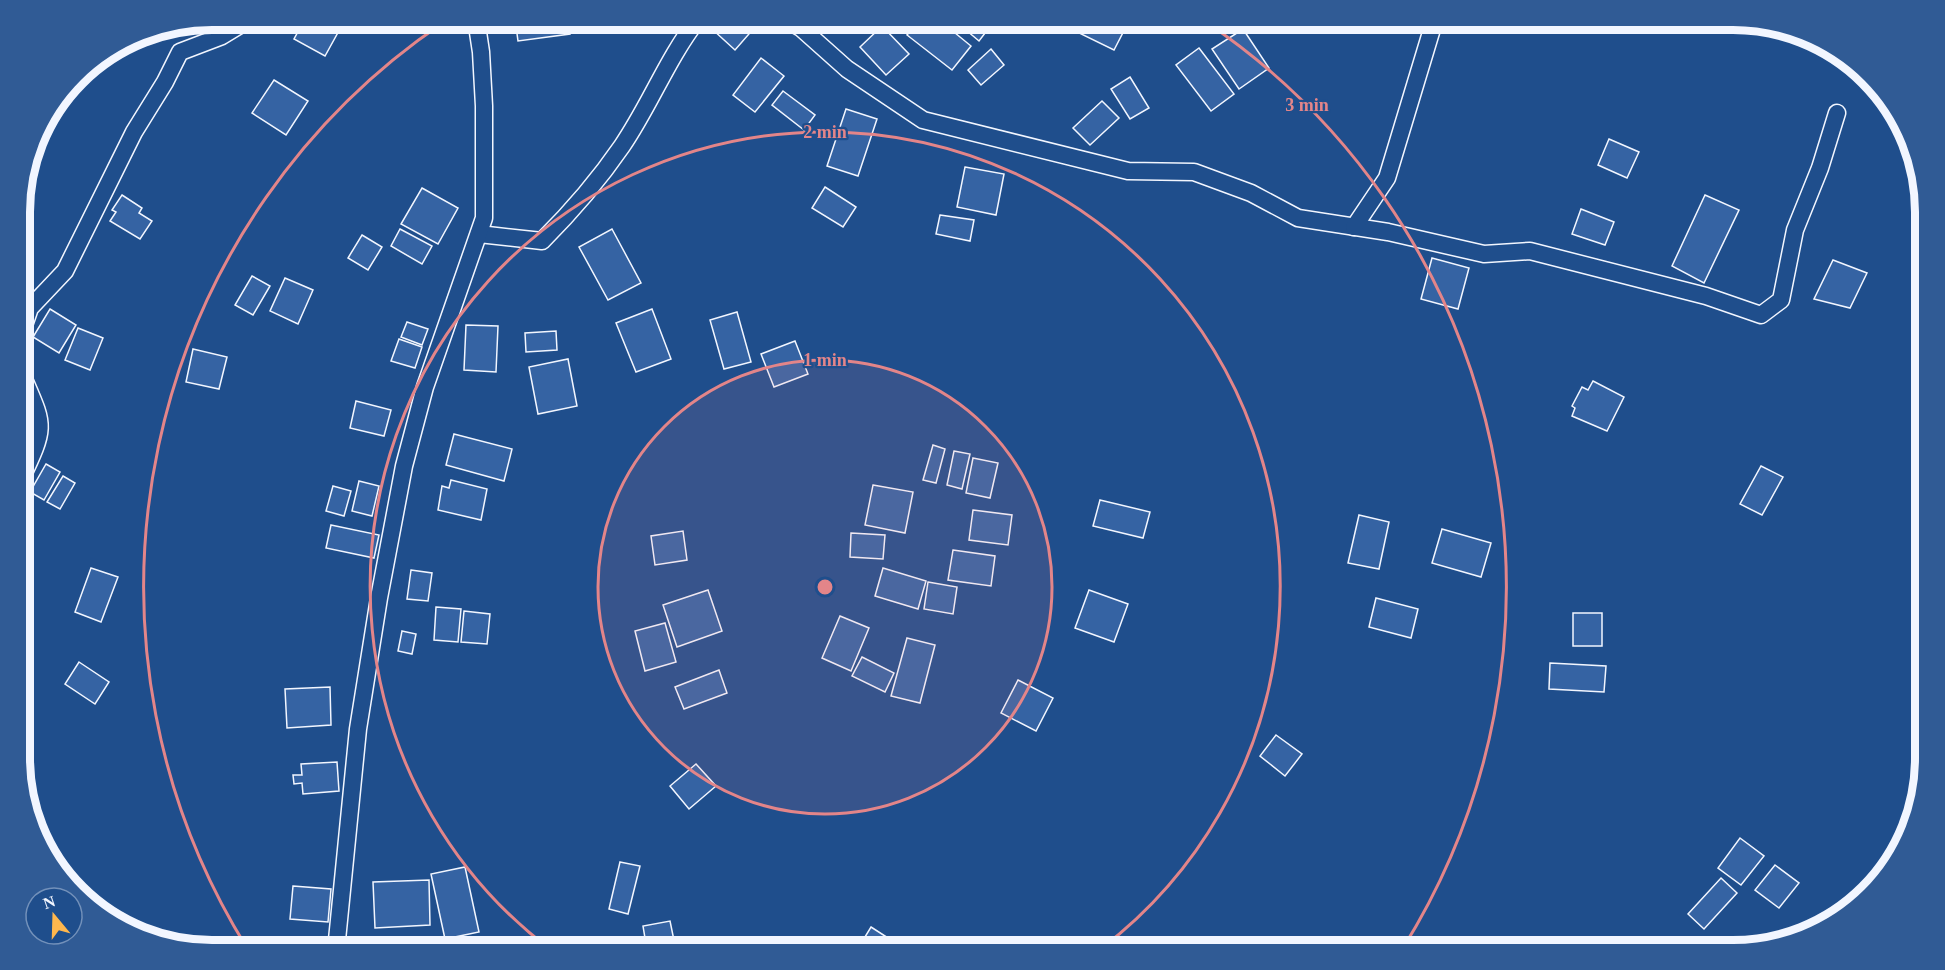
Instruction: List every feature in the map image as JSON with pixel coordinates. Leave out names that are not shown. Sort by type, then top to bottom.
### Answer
[{"type":"street","points":[[30,308],[65,271],[134,132],[165,82],[180,52],[232,30]]},
{"type":"street","points":[[337,940],[358,729],[379,598],[404,466],[425,387],[484,218],[484,106],[478,30]]},
{"type":"street","points":[[479,234],[542,241],[576,206],[623,145],[677,47],[690,30]]},
{"type":"street","points":[[803,30],[847,69],[923,120],[1128,171],[1194,172],[1251,193],[1298,218],[1354,227],[1484,254],[1530,251],[1706,296],[1761,315],[1781,300],[1795,230],[1820,168],[1837,113]]},
{"type":"street","points":[[1354,227],[1387,178],[1432,30]]},
{"type":"street","points":[[30,393],[42,420],[39,442],[30,460]]},
{"type":"building","points":[[299,30],[339,30],[325,56],[294,39]]},
{"type":"building","points":[[516,30],[569,30],[570,34],[518,41]]},
{"type":"building","points":[[713,30],[752,30],[735,50]]},
{"type":"building","points":[[878,30],[886,30],[909,54],[886,75],[860,47]]},
{"type":"building","points":[[911,30],[951,30],[971,46],[952,70],[907,35]]},
{"type":"building","points":[[966,30],[987,30],[979,41]]},
{"type":"building","points":[[1076,30],[1124,30],[1114,50]]},
{"type":"building","points":[[1244,30],[1269,68],[1239,89],[1212,49]]},
{"type":"building","points":[[1199,48],[1234,94],[1211,111],[1176,65]]},
{"type":"building","points":[[991,49],[1004,65],[981,85],[968,70]]},
{"type":"building","points":[[761,58],[784,76],[755,112],[733,95]]},
{"type":"building","points":[[1130,77],[1149,108],[1130,119],[1111,89]]},
{"type":"building","points":[[274,80],[308,101],[286,135],[252,113]]},
{"type":"building","points":[[783,91],[815,115],[804,130],[772,105]]},
{"type":"building","points":[[1102,101],[1119,118],[1090,145],[1073,128]]},
{"type":"building","points":[[846,109],[877,119],[858,176],[827,166]]},
{"type":"building","points":[[1609,139],[1639,152],[1627,178],[1598,165]]},
{"type":"building","points":[[965,167],[1004,174],[996,215],[957,207]]},
{"type":"building","points":[[825,187],[856,207],[843,227],[812,208]]},
{"type":"building","points":[[422,188],[458,208],[438,244],[401,224]]},
{"type":"building","points":[[122,195],[142,208],[139,213],[152,221],[140,239],[110,221],[116,212],[112,210]]},
{"type":"building","points":[[1705,195],[1739,210],[1704,283],[1672,266]]},
{"type":"building","points":[[1581,209],[1614,222],[1605,245],[1572,234]]},
{"type":"building","points":[[940,215],[974,220],[970,241],[936,234]]},
{"type":"building","points":[[400,229],[432,246],[422,264],[391,246]]},
{"type":"building","points":[[612,229],[641,283],[608,300],[579,247]]},
{"type":"building","points":[[362,235],[382,247],[368,270],[348,258]]},
{"type":"building","points":[[1432,258],[1469,268],[1458,309],[1421,299]]},
{"type":"building","points":[[1833,260],[1867,273],[1850,308],[1814,299]]},
{"type":"building","points":[[252,276],[270,286],[253,315],[235,305]]},
{"type":"building","points":[[285,278],[313,290],[298,324],[270,311]]},
{"type":"building","points":[[50,309],[76,325],[59,353],[33,337]]},
{"type":"building","points":[[652,309],[671,359],[636,372],[616,323]]},
{"type":"building","points":[[737,312],[751,362],[724,369],[710,320]]},
{"type":"building","points":[[407,322],[428,329],[422,345],[401,337]]},
{"type":"building","points":[[466,325],[498,326],[496,372],[464,370]]},
{"type":"building","points":[[78,328],[103,338],[90,370],[65,360]]},
{"type":"building","points":[[556,331],[557,350],[526,352],[525,333]]},
{"type":"building","points":[[399,339],[422,347],[415,368],[391,361]]},
{"type":"building","points":[[795,341],[808,374],[774,387],[761,354]]},
{"type":"building","points":[[193,349],[227,357],[219,389],[186,382]]},
{"type":"building","points":[[568,359],[577,406],[538,414],[529,367]]},
{"type":"building","points":[[1593,381],[1624,397],[1607,431],[1572,416],[1575,408],[1572,406],[1582,387],[1588,390]]},
{"type":"building","points":[[356,401],[391,410],[384,436],[350,428]]},
{"type":"building","points":[[454,434],[512,449],[504,481],[446,465]]},
{"type":"building","points":[[933,445],[945,449],[936,483],[923,480]]},
{"type":"building","points":[[954,451],[970,454],[962,489],[947,485]]},
{"type":"building","points":[[973,458],[998,463],[990,498],[966,493]]},
{"type":"building","points":[[46,464],[60,472],[44,500],[30,492]]},
{"type":"building","points":[[1761,466],[1783,477],[1762,515],[1740,504]]},
{"type":"building","points":[[63,476],[75,483],[60,509],[47,502]]},
{"type":"building","points":[[451,480],[487,489],[481,520],[438,510],[442,486],[449,488]]},
{"type":"building","points":[[359,481],[379,486],[372,516],[352,511]]},
{"type":"building","points":[[873,485],[913,492],[905,533],[865,525]]},
{"type":"building","points":[[333,486],[351,491],[344,516],[326,511]]},
{"type":"building","points":[[1100,500],[1150,512],[1143,538],[1093,526]]},
{"type":"building","points":[[973,510],[1012,515],[1008,545],[969,540]]},
{"type":"building","points":[[1359,515],[1389,522],[1379,569],[1348,563]]},
{"type":"building","points":[[331,525],[379,535],[374,558],[326,548]]},
{"type":"building","points":[[1442,529],[1491,543],[1481,577],[1432,563]]},
{"type":"building","points":[[683,531],[687,560],[655,565],[651,536]]},
{"type":"building","points":[[851,533],[885,535],[883,559],[850,557]]},
{"type":"building","points":[[953,550],[995,556],[991,586],[948,580]]},
{"type":"building","points":[[91,568],[118,577],[101,622],[75,612]]},
{"type":"building","points":[[883,568],[926,581],[918,609],[875,596]]},
{"type":"building","points":[[411,570],[432,573],[428,601],[407,599]]},
{"type":"building","points":[[928,582],[957,587],[953,614],[924,609]]},
{"type":"building","points":[[708,590],[722,631],[677,647],[663,605]]},
{"type":"building","points":[[1089,590],[1128,604],[1114,642],[1075,628]]},
{"type":"building","points":[[1376,598],[1418,609],[1411,638],[1369,627]]},
{"type":"building","points":[[436,607],[461,609],[458,642],[434,640]]},
{"type":"building","points":[[464,611],[490,614],[487,644],[461,642]]},
{"type":"building","points":[[1573,613],[1602,613],[1602,646],[1573,646]]},
{"type":"building","points":[[840,616],[869,628],[851,671],[822,658]]},
{"type":"building","points":[[665,623],[676,662],[645,671],[635,631]]},
{"type":"building","points":[[402,631],[416,634],[412,654],[398,651]]},
{"type":"building","points":[[907,638],[935,645],[920,703],[891,696]]},
{"type":"building","points":[[862,657],[894,673],[885,692],[852,676]]},
{"type":"building","points":[[79,662],[109,682],[95,704],[65,684]]},
{"type":"building","points":[[1550,663],[1606,666],[1604,692],[1549,689]]},
{"type":"building","points":[[719,670],[727,693],[684,709],[675,687]]},
{"type":"building","points":[[1018,680],[1053,698],[1036,731],[1001,713]]},
{"type":"building","points":[[330,687],[331,725],[287,728],[285,689]]},
{"type":"building","points":[[1276,735],[1302,754],[1285,776],[1260,756]]},
{"type":"building","points":[[337,762],[339,791],[303,794],[302,783],[294,784],[293,775],[302,775],[301,764]]},
{"type":"building","points":[[696,764],[716,786],[689,809],[670,786]]},
{"type":"building","points":[[1740,838],[1764,856],[1741,885],[1718,868]]},
{"type":"building","points":[[620,862],[640,866],[628,914],[609,909]]},
{"type":"building","points":[[1775,865],[1799,883],[1779,908],[1755,890]]},
{"type":"building","points":[[465,867],[479,932],[445,939],[431,874]]},
{"type":"building","points":[[1721,878],[1737,893],[1704,929],[1688,914]]},
{"type":"building","points":[[429,880],[430,925],[375,928],[373,882]]},
{"type":"building","points":[[293,886],[331,889],[328,922],[290,919]]},
{"type":"building","points":[[670,921],[674,940],[645,940],[643,926]]},
{"type":"building","points":[[871,927],[891,940],[863,940]]}]
